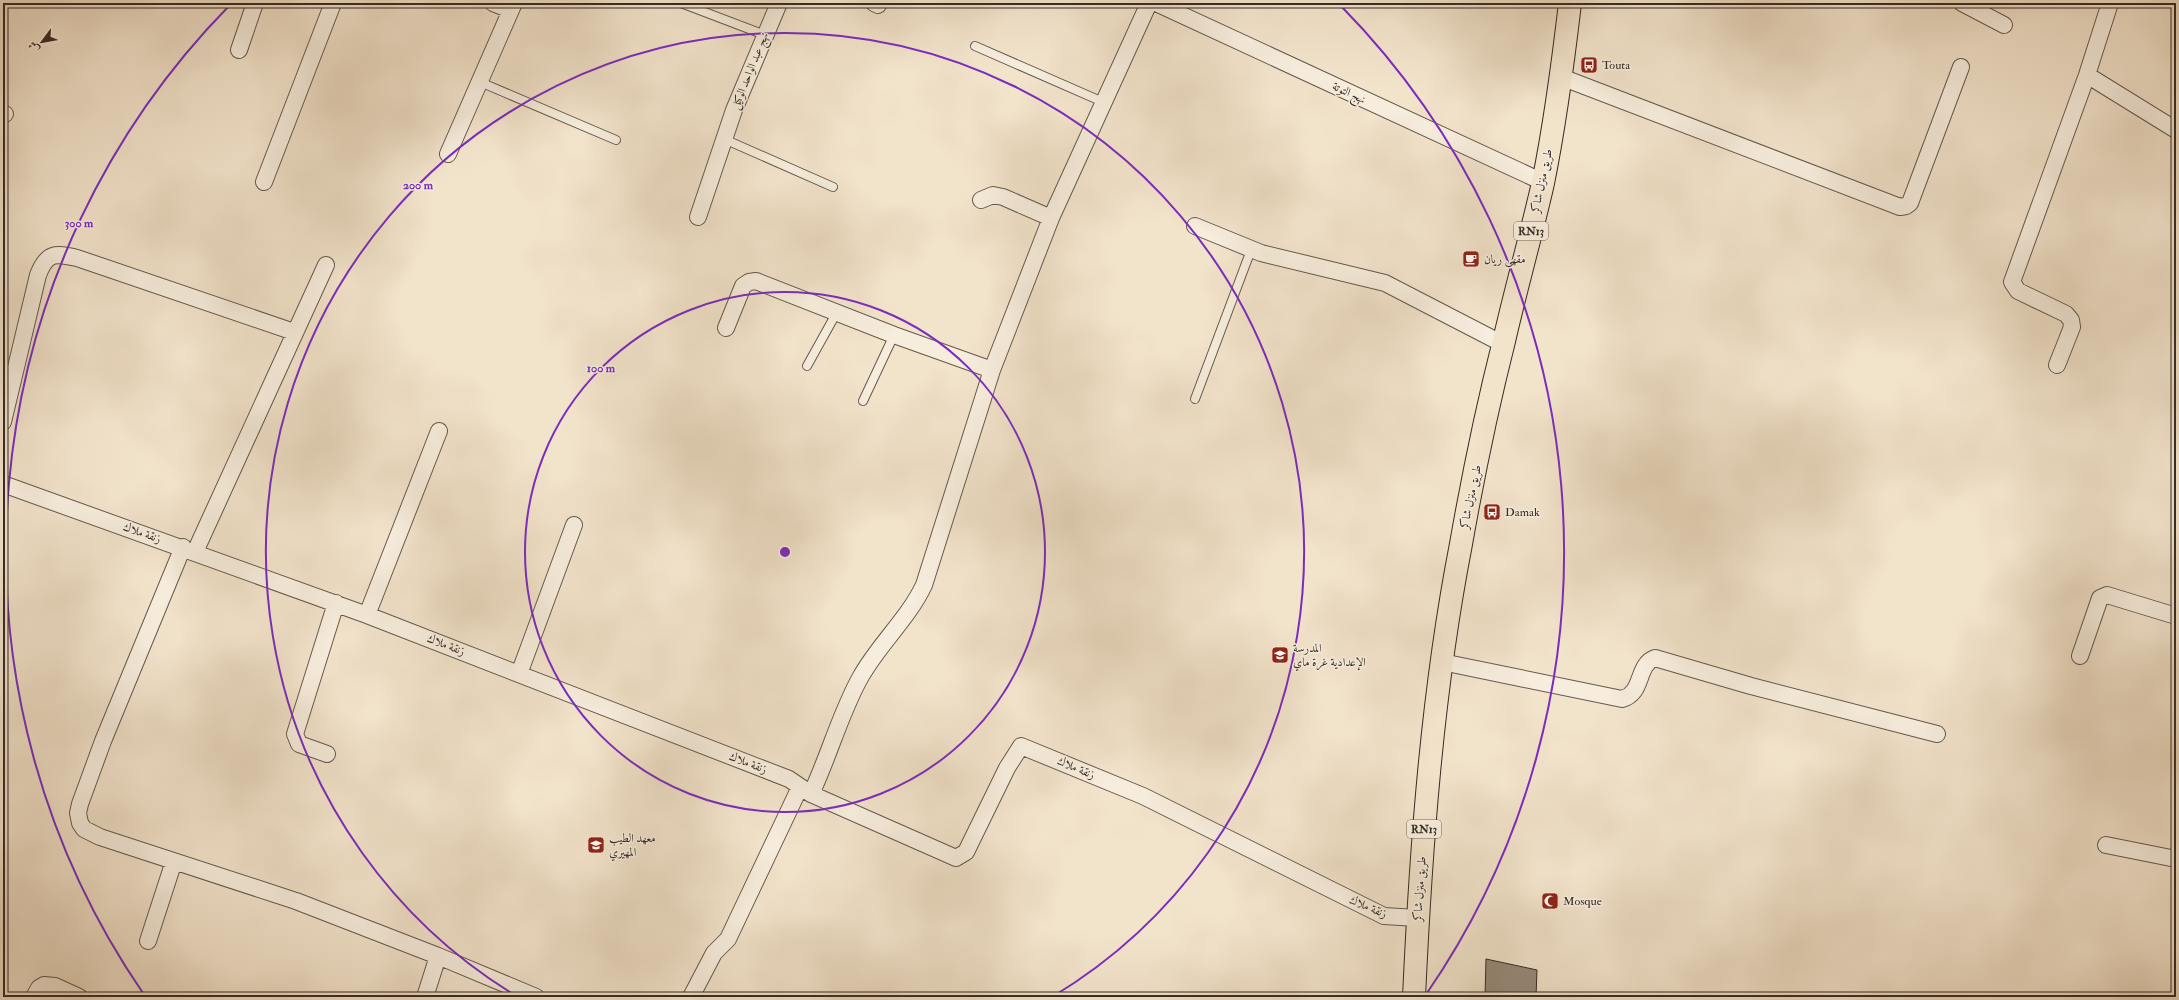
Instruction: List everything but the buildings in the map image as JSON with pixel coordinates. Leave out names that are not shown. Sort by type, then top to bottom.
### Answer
[{"type":"main road","name":"طريق منزل شاكر","points":[[1414,997],[1417,918],[1429,773],[1442,662],[1460,545],[1503,344],[1543,182],[1561,77],[1570,3]]},
{"type":"street","points":[[239,50],[255,3]]},
{"type":"street","points":[[264,182],[333,3]]},
{"type":"street","points":[[448,154],[512,6],[493,3]]},
{"type":"street","name":"نهج عبد الواحد الوكيل","points":[[698,217],[734,110],[779,3]]},
{"type":"street","points":[[691,997],[714,953],[728,939],[806,790],[860,677],[881,645],[909,612],[924,585],[992,370],[1051,218],[1149,3]]},
{"type":"street","name":"نهج التوتة","points":[[1156,3],[1543,182]]},
{"type":"street","points":[[1962,3],[2004,25]]},
{"type":"street","points":[[2057,365],[2072,327],[2071,320],[2066,314],[2018,291],[2012,282],[2087,75],[2110,3]]},
{"type":"street","points":[[1561,77],[1900,207],[1906,206],[1910,203],[1961,67]]},
{"type":"street","points":[[2087,75],[2176,130]]},
{"type":"street","points":[[981,200],[993,195],[1003,197],[1051,218]]},
{"type":"street","points":[[1195,226],[1251,250],[1385,283],[1503,344]]},
{"type":"street","points":[[3,422],[38,275],[48,257],[65,255],[77,258],[294,332]]},
{"type":"street","points":[[326,265],[189,550],[103,741],[78,813],[80,823],[84,829],[94,835],[296,901],[438,956],[536,997]]},
{"type":"street","points":[[726,328],[743,286],[752,281],[837,312],[894,335],[992,370]]},
{"type":"street","points":[[367,615],[438,431]]},
{"type":"street","name":"زنقة ملاك","points":[[3,484],[336,603],[519,674],[789,780],[806,790],[956,858],[966,852],[1007,768],[1021,746],[1143,796],[1384,916],[1417,918]]},
{"type":"street","points":[[519,674],[574,525]]},
{"type":"street","points":[[2080,656],[2100,598],[2103,596],[2107,595],[2176,616]]},
{"type":"street","points":[[327,754],[299,744],[295,734],[336,603]]},
{"type":"street","points":[[1442,662],[1622,699],[1634,694],[1647,664],[1655,658],[1759,688],[1937,734]]},
{"type":"street","points":[[2106,845],[2176,859]]},
{"type":"street","points":[[148,941],[174,861]]},
{"type":"street","points":[[425,997],[438,956]]},
{"type":"street","points":[[34,997],[39,988],[48,985],[79,997]]},
{"type":"lane","points":[[681,3],[765,35]]},
{"type":"lane","points":[[975,46],[1103,102]]},
{"type":"lane","points":[[480,82],[616,140]]},
{"type":"lane","points":[[724,140],[833,187]]},
{"type":"lane","points":[[1195,399],[1251,250]]},
{"type":"lane","points":[[807,366],[837,312]]},
{"type":"lane","points":[[863,401],[894,335]]},
{"type":"place","name":"Touta","points":[[1589,65]]},
{"type":"place","name":"مقهى ريان","points":[[1471,259]]},
{"type":"place","name":"Damak","points":[[1492,512]]},
{"type":"place","name":"المدرسة الإعدادية غرة ماي","points":[[1280,655]]},
{"type":"place","name":"معهد الطيب المهيري","points":[[596,845]]},
{"type":"place","name":"Mosque","points":[[1550,901]]}]
